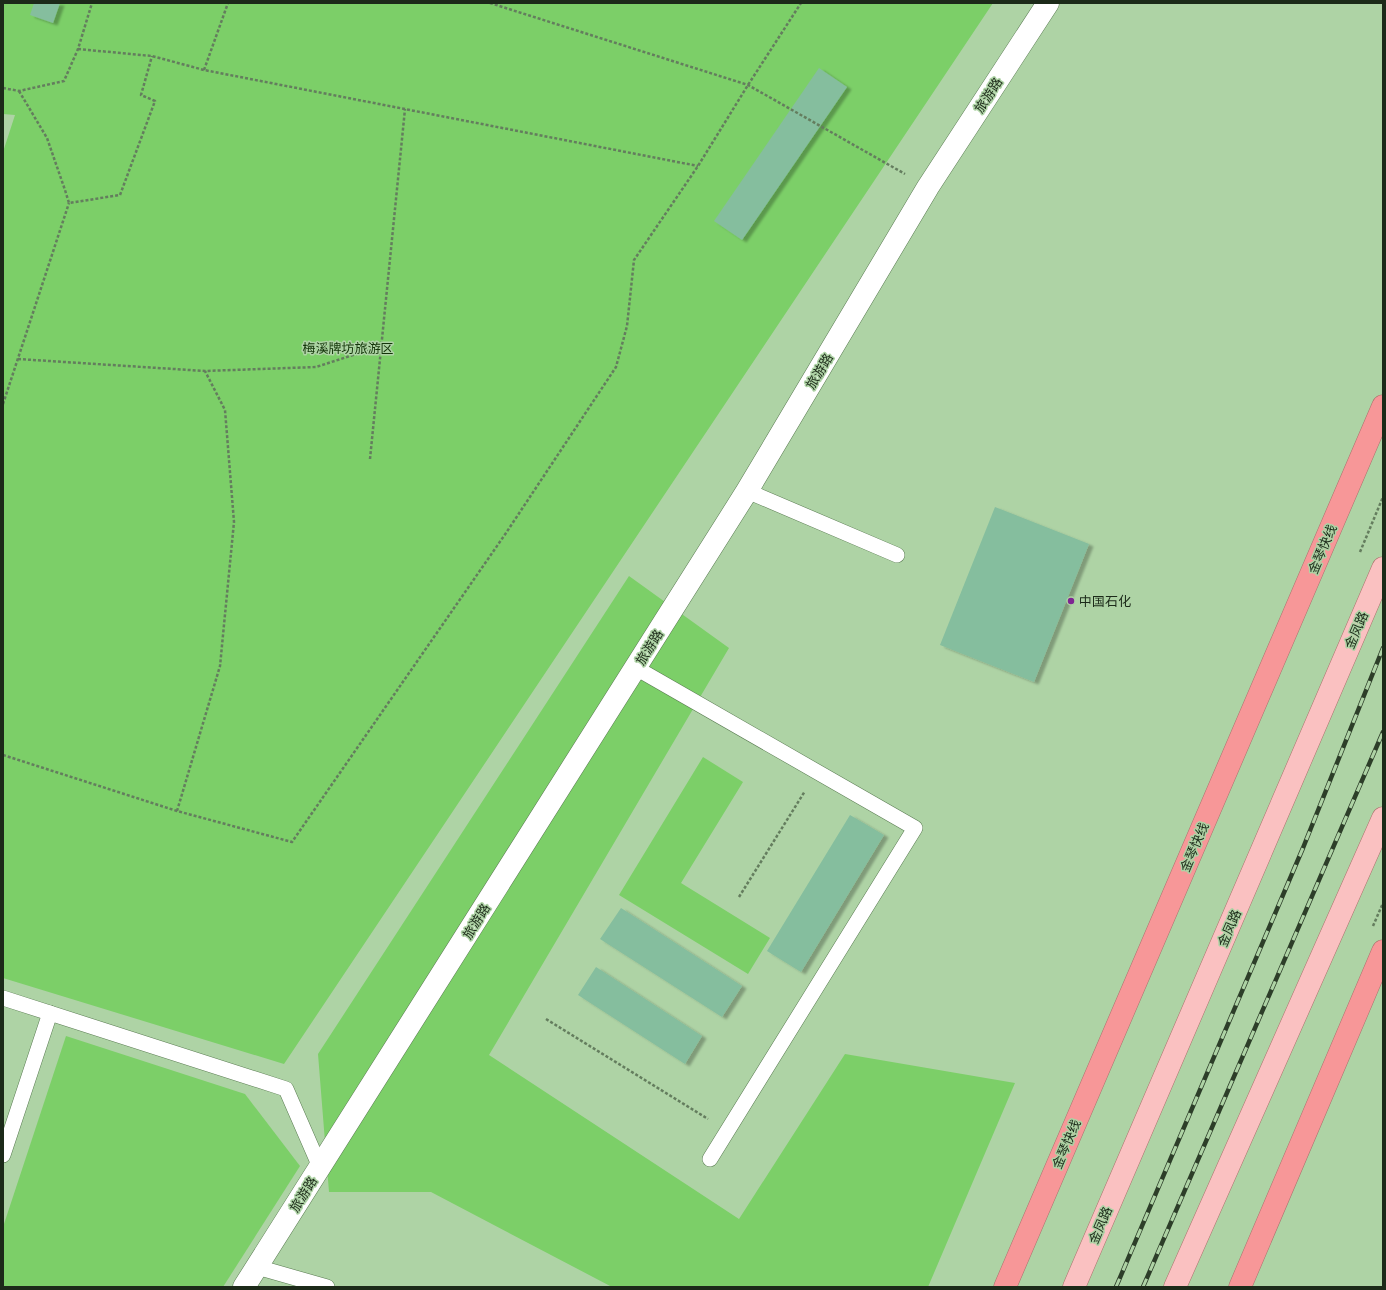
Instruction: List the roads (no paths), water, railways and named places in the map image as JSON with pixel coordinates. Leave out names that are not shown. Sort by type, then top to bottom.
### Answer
[{"type":"highway","name":"金琴快线","points":[[1005,1287],[1383,406]]},
{"type":"highway","points":[[1240,1287],[1383,950]]},
{"type":"main road","name":"金凤路","points":[[1074,1287],[1383,568]]},
{"type":"main road","points":[[1174,1287],[1383,818]]},
{"type":"street","name":"旅游路","points":[[244,1287],[747,492],[928,187],[1048,3]]},
{"type":"lane","points":[[747,492],[897,556]]},
{"type":"lane","points":[[636,668],[915,828],[710,1159]]},
{"type":"lane","points":[[3,998],[286,1089],[320,1167]]},
{"type":"lane","points":[[3,1155],[50,1013]]},
{"type":"lane","points":[[257,1267],[327,1287]]},
{"type":"railway","points":[[1116,1287],[1303,848],[1383,648]]},
{"type":"railway","points":[[1143,1287],[1383,732]]},
{"type":"place","name":"中国石化","points":[[1071,601]]},
{"type":"park label","name":"梅溪牌坊旅游区","points":[[348,348]]}]
